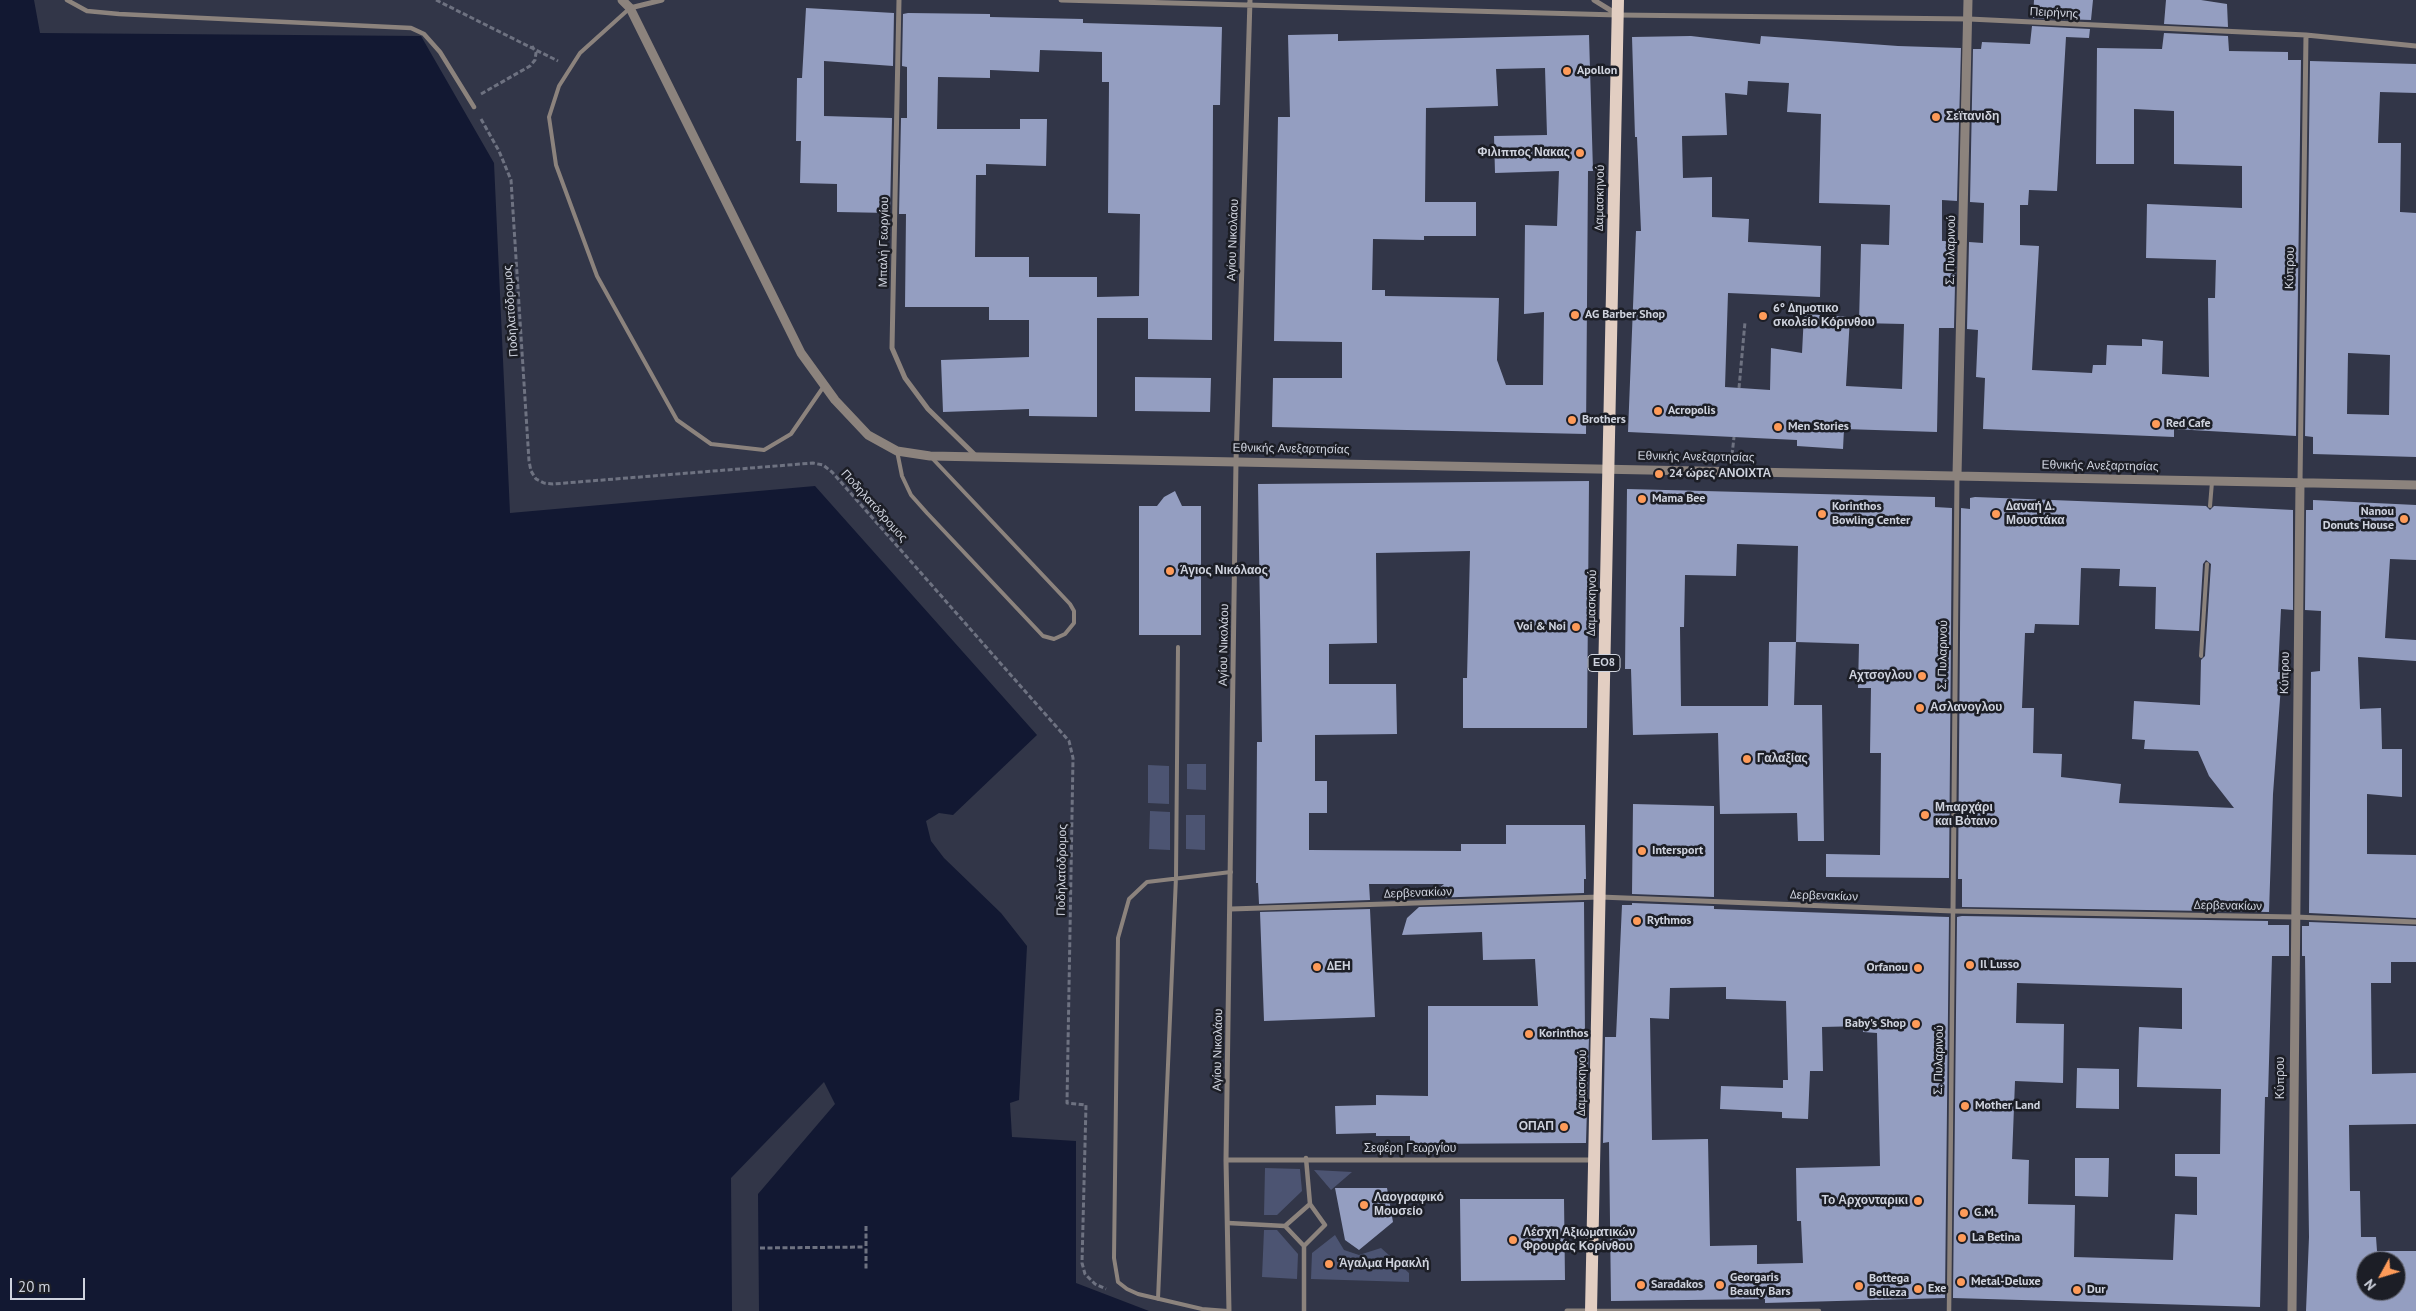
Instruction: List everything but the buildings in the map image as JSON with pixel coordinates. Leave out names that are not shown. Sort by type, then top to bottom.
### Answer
[{"type":"main road","name":"ΕΟ8","points":[[1618,0],[1618,15]]},
{"type":"main road","name":"Δαμασκηνού","points":[[1591,1311],[1618,15]]},
{"type":"street","points":[[67,0],[87,11],[119,14],[411,28],[424,34],[440,52],[474,107]]},
{"type":"street","points":[[622,0],[630,8],[801,353],[824,385],[868,435],[897,451]]},
{"type":"street","points":[[630,8],[662,0]]},
{"type":"street","name":"Μπαλή Γεωργίου","points":[[899,0],[892,348],[905,378],[928,409],[975,455]]},
{"type":"street","name":"Πειρήνης","points":[[1061,0],[1250,2],[1618,15],[1969,19],[2306,35],[2416,46]]},
{"type":"street","points":[[1594,0],[1618,15]]},
{"type":"street","name":"Σ. Πυλαρινού","points":[[1949,1311],[1957,475],[1968,0]]},
{"type":"street","name":"Αγίου Νικολάου","points":[[1228,1311],[1226,1160],[1236,460],[1250,2]]},
{"type":"street","name":"Κύπρου","points":[[2292,1311],[2306,35]]},
{"type":"street","name":"Εθνικής Ανεξαρτησίας","points":[[897,451],[930,456],[975,455],[2416,484]]},
{"type":"street","name":"Δερβενακίων","points":[[1231,909],[1600,897],[1953,911],[2295,917],[2416,922]]},
{"type":"street","points":[[1304,1246],[1326,1225],[1310,1204],[1306,1158]]},
{"type":"street","name":"Σεφέρη Γεωργίου","points":[[1226,1160],[1306,1158],[1594,1160]]},
{"type":"street","points":[[1228,1224],[1285,1226],[1310,1204]]},
{"type":"street","points":[[1285,1226],[1304,1246],[1304,1311]]},
{"type":"street","points":[[1567,1311],[1819,1311]]},
{"type":"lane","points":[[630,8],[580,53],[559,86],[549,117],[556,165],[597,276],[677,420],[711,444],[764,450],[791,434],[824,385]]},
{"type":"lane","points":[[897,451],[902,476],[911,495],[927,513],[1043,636],[1054,639],[1065,634],[1074,623],[1074,611],[1070,604],[930,456]]},
{"type":"lane","points":[[2210,506],[2212,480]]},
{"type":"lane","points":[[2201,656],[2207,564]]},
{"type":"lane","points":[[1158,1299],[1176,877],[1178,647]]},
{"type":"lane","points":[[1228,1311],[1202,1309],[1158,1299],[1127,1289],[1118,1282],[1115,1271],[1118,938],[1129,899],[1147,882],[1176,877],[1231,872]]},
{"type":"path","points":[[436,0],[571,67]]},
{"type":"path","points":[[474,107],[478,97],[485,90],[530,66],[536,60],[536,53],[532,46]]},
{"type":"path","name":"Ποδηλατόδρομος","points":[[474,107],[499,151],[511,180],[529,462],[531,471],[536,479],[544,483],[553,484],[813,463],[823,465],[858,501],[1069,741],[1073,758],[1067,1103],[1086,1105],[1082,1263],[1085,1274],[1095,1284],[1112,1292]]},
{"type":"path","points":[[1739,388],[1745,322]]},
{"type":"path","points":[[866,1226],[864,1247],[866,1269]]},
{"type":"path","points":[[760,1248],[864,1247]]},
{"type":"shaded area","points":[[0,0],[34,0],[40,33],[421,36],[494,163],[510,513],[815,486],[1037,735],[953,815],[939,813],[926,821],[931,841],[944,858],[1001,913],[1027,946],[1019,1100],[1010,1103],[1012,1137],[1076,1141],[1076,1283],[1149,1311],[759,1311],[758,1194],[835,1104],[824,1082],[731,1178],[732,1311],[0,1311]]},
{"type":"shaded area","points":[[1187,764],[1206,764],[1206,790],[1187,789]]},
{"type":"shaded area","points":[[1148,765],[1169,766],[1169,804],[1148,803]]},
{"type":"shaded area","points":[[1150,811],[1170,812],[1170,850],[1149,849]]},
{"type":"shaded area","points":[[1186,815],[1205,815],[1205,850],[1186,849]]},
{"type":"shaded area","points":[[1265,1168],[1300,1169],[1302,1191],[1277,1215],[1264,1215]]},
{"type":"shaded area","points":[[1314,1170],[1352,1172],[1331,1190]]},
{"type":"shaded area","points":[[1264,1230],[1277,1230],[1298,1254],[1297,1279],[1262,1277]]},
{"type":"shaded area","points":[[1335,1235],[1344,1250],[1359,1255],[1381,1248],[1409,1273],[1409,1282],[1311,1279],[1312,1253]]},
{"type":"place","name":"Apollon","points":[[1567,71]]},
{"type":"place","name":"Σεϊτανιδη","points":[[1936,117]]},
{"type":"place","name":"Φιλιππος Νακας","points":[[1580,153]]},
{"type":"place","name":"AG Barber Shop","points":[[1575,315]]},
{"type":"place","name":"6° Δημοτικο σκολείο Κόρινθου","points":[[1763,316]]},
{"type":"place","name":"Acropolis","points":[[1658,411]]},
{"type":"place","name":"Brothers","points":[[1572,420]]},
{"type":"place","name":"Red Cafe","points":[[2156,424]]},
{"type":"place","name":"Men Stories","points":[[1778,427]]},
{"type":"place","name":"24 ώρες ΑΝΟΙΧΤΑ","points":[[1659,474]]},
{"type":"place","name":"Mama Bee","points":[[1642,499]]},
{"type":"place","name":"Korinthos Bowling Center","points":[[1822,514]]},
{"type":"place","name":"Δαναή Δ. Μουστάκα","points":[[1996,514]]},
{"type":"place","name":"Nanou Donuts House","points":[[2404,519]]},
{"type":"place","name":"Άγιος Νικόλαος","points":[[1170,571]]},
{"type":"place","name":"Voi & Noi","points":[[1576,627]]},
{"type":"place","name":"Αχτσογλου","points":[[1922,676]]},
{"type":"place","name":"Ασλανογλου","points":[[1920,708]]},
{"type":"place","name":"Γαλαξίας","points":[[1747,759]]},
{"type":"place","name":"Μπαρχάρι και Βὀτανο","points":[[1925,815]]},
{"type":"place","name":"Intersport","points":[[1642,851]]},
{"type":"place","name":"Rythmos","points":[[1637,921]]},
{"type":"place","name":"Il Lusso","points":[[1970,965]]},
{"type":"place","name":"ΔΕΗ","points":[[1317,967]]},
{"type":"place","name":"Orfanou","points":[[1918,968]]},
{"type":"place","name":"Baby's Shop","points":[[1916,1024]]},
{"type":"place","name":"Korinthos","points":[[1529,1034]]},
{"type":"place","name":"Mother Land","points":[[1965,1106]]},
{"type":"place","name":"ΟΠΑΠ","points":[[1564,1127]]},
{"type":"place","name":"Το Αρχονταρικι","points":[[1918,1201]]},
{"type":"place","name":"Λαογραφικό Μουσείο","points":[[1364,1205]]},
{"type":"place","name":"G.M.","points":[[1964,1213]]},
{"type":"place","name":"La Betina","points":[[1962,1238]]},
{"type":"place","name":"Λέσχη Αξιωματικών Φρουράς Κορίνθου","points":[[1513,1240]]},
{"type":"place","name":"Άγαλμα Ηρακλή","points":[[1329,1264]]},
{"type":"place","name":"Metal-Deluxe","points":[[1961,1282]]},
{"type":"place","name":"Saradakos","points":[[1641,1285]]},
{"type":"place","name":"Georgaris Beauty Bars","points":[[1720,1285]]},
{"type":"place","name":"Bottega Belleza","points":[[1859,1286]]},
{"type":"place","name":"Exe","points":[[1918,1289]]},
{"type":"place","name":"Dur","points":[[2077,1290]]}]
